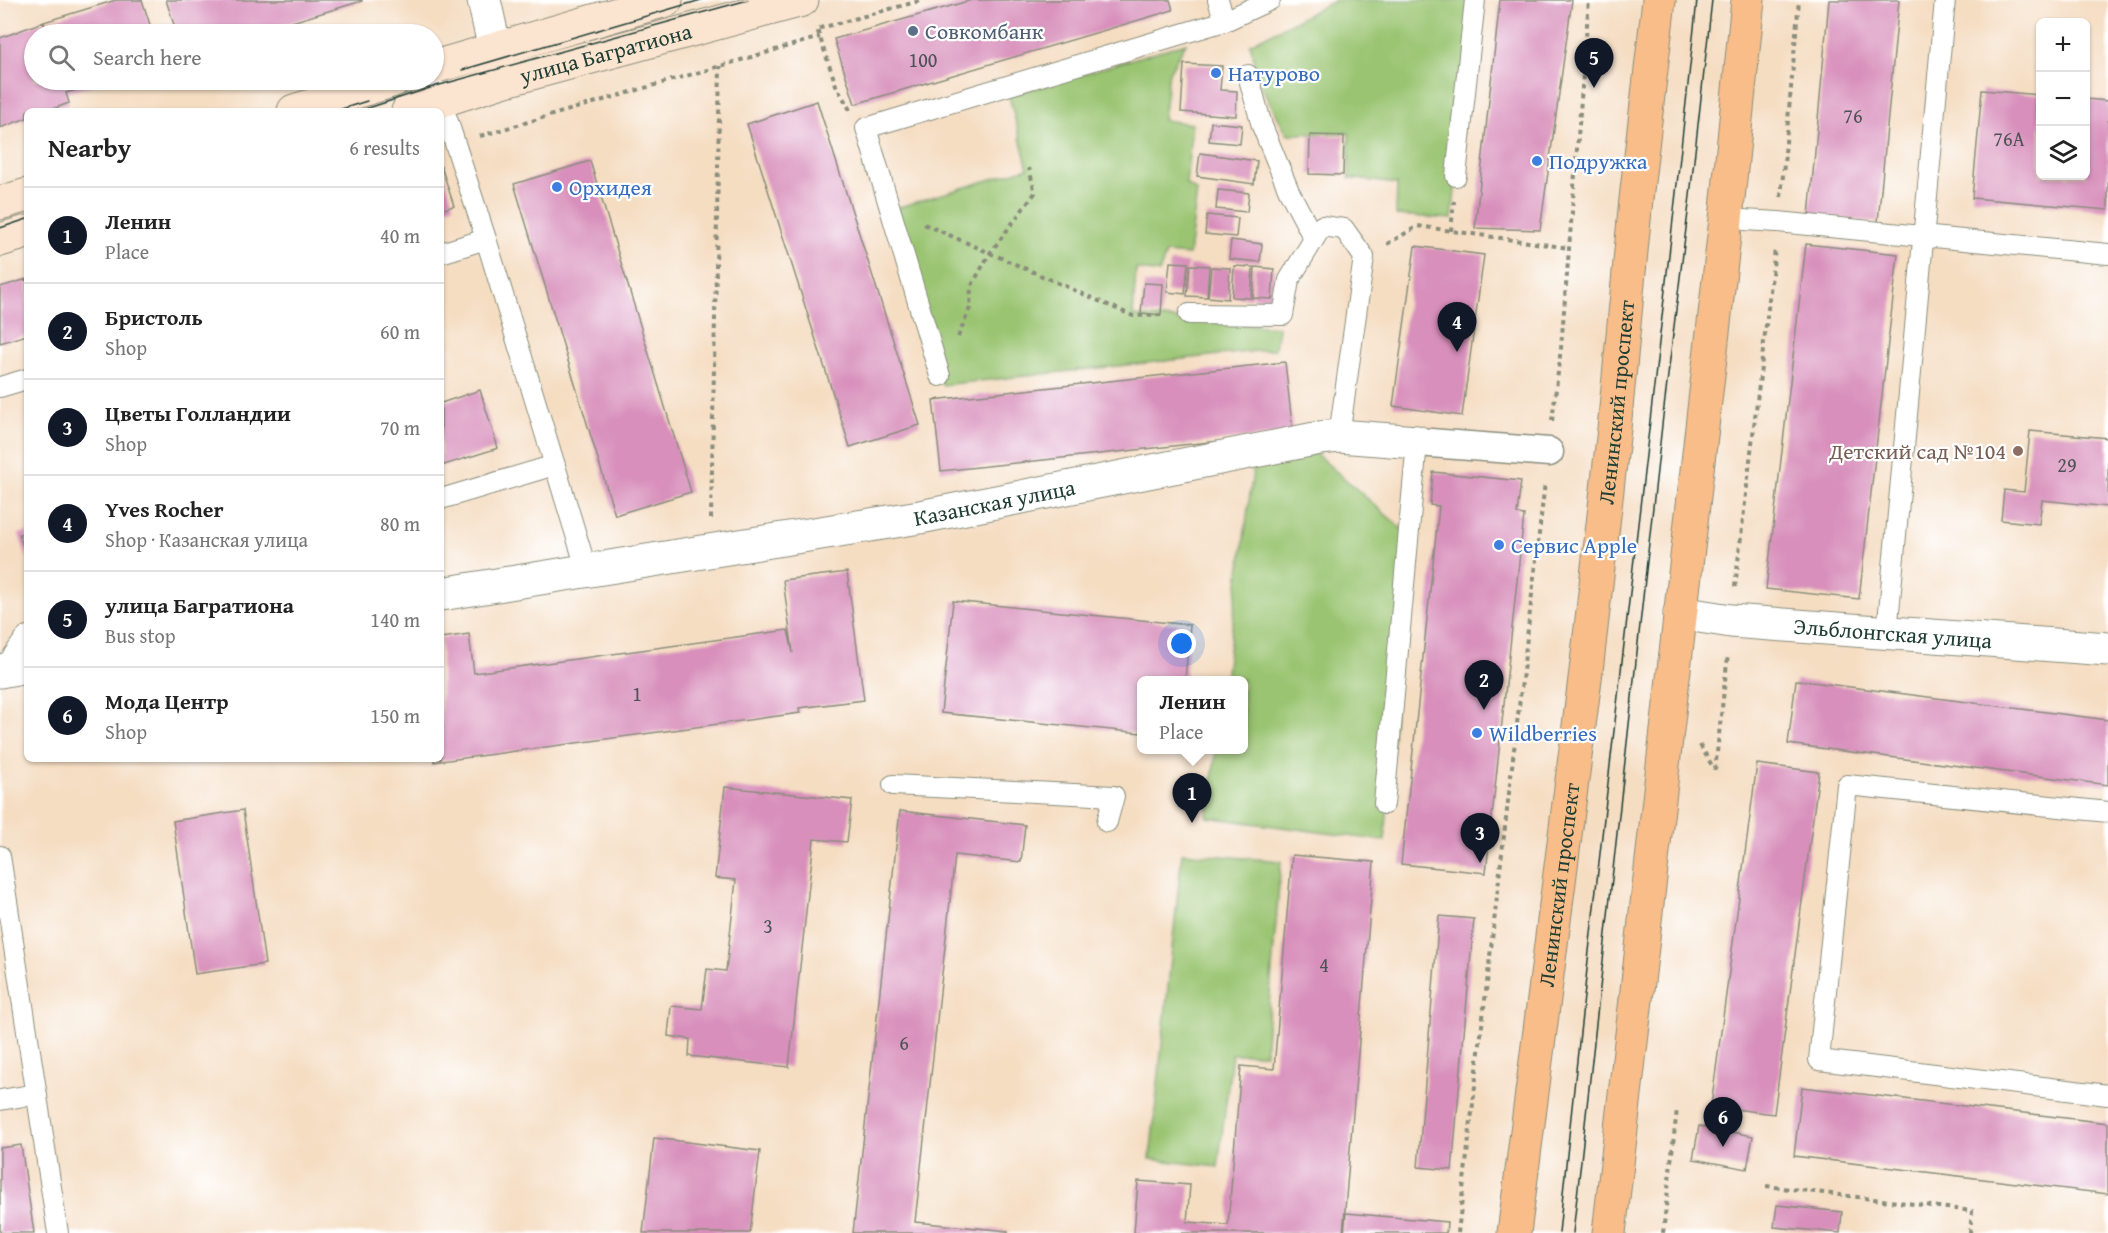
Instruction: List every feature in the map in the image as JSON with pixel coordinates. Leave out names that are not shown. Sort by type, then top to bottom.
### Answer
[{"type":"main road","name":"улица Багратиона","points":[[444,64],[666,0]]},
{"type":"main road","name":"улица Багратиона","points":[[444,88],[502,81],[802,0]]},
{"type":"main road","name":"Ленинский проспект","points":[[1514,1233],[1586,671],[1659,0]]},
{"type":"main road","points":[[1609,1233],[1726,219],[1748,0]]},
{"type":"main road","points":[[304,108],[362,90]]},
{"type":"main road","name":"улица Багратиона","points":[[412,108],[436,90]]},
{"type":"main road","points":[[0,203],[24,196]]},
{"type":"main road","points":[[0,240],[24,233]]},
{"type":"street","points":[[484,0],[502,81]]},
{"type":"street","name":"Казанская улица","points":[[444,594],[920,517],[1339,436],[1549,452]]},
{"type":"street","name":"Эльблонгская улица","points":[[1680,613],[1731,621],[2108,649]]},
{"type":"lane","points":[[1218,0],[1225,21]]},
{"type":"lane","points":[[940,376],[866,128],[1225,21],[1270,0]]},
{"type":"lane","points":[[1456,176],[1475,0]]},
{"type":"lane","points":[[1887,633],[1945,0]]},
{"type":"lane","points":[[1248,75],[1262,126],[1289,191],[1314,239]]},
{"type":"lane","points":[[437,90],[443,108]]},
{"type":"lane","points":[[444,110],[486,239],[587,570]]},
{"type":"lane","points":[[1726,219],[2108,254]]},
{"type":"lane","points":[[1189,314],[1282,315],[1289,280],[1322,226],[1344,229],[1364,257],[1339,436]]},
{"type":"lane","points":[[444,252],[486,239]]},
{"type":"lane","points":[[0,387],[24,380]]},
{"type":"lane","points":[[1384,804],[1417,442]]},
{"type":"lane","points":[[444,498],[555,465]]},
{"type":"lane","points":[[10,669],[24,642]]},
{"type":"lane","points":[[893,785],[1114,796],[1107,822]]},
{"type":"lane","points":[[2108,812],[1847,785],[1819,1060],[2108,1095]]},
{"type":"lane","points":[[0,856],[58,1233]]},
{"type":"lane","points":[[0,1100],[37,1094]]},
{"type":"path","points":[[866,128],[847,106],[842,96],[817,29],[923,0]]},
{"type":"path","points":[[1458,1233],[1561,348],[1589,0]]},
{"type":"path","points":[[1699,743],[1715,770],[1778,222],[1799,0]]},
{"type":"path","points":[[454,141],[473,139],[820,37]]},
{"type":"path","points":[[711,551],[720,66]]},
{"type":"path","points":[[940,376],[970,308],[971,287],[990,253],[1035,193],[1029,168]]},
{"type":"path","points":[[890,210],[1133,316],[1189,314]]},
{"type":"path","points":[[1364,257],[1418,226],[1569,248]]},
{"type":"path","points":[[1663,1233],[1677,1109]]},
{"type":"path","points":[[1766,1186],[1972,1210],[1970,1233]]},
{"type":"green space","points":[[1336,0],[1475,0],[1452,219],[1396,215],[1397,184],[1349,178],[1349,133],[1287,134],[1260,84],[1250,44]]},
{"type":"green space","points":[[1186,43],[1169,72],[1163,120],[1192,124],[1186,184],[1197,191],[1189,255],[1166,253],[1159,273],[1136,269],[1133,316],[1278,327],[1275,349],[942,385],[890,210],[1028,168],[1009,96]]},
{"type":"green space","points":[[1315,453],[1408,534],[1385,841],[1207,817],[1215,754],[1248,754],[1248,676],[1226,676],[1254,464]]},
{"type":"green space","points":[[1182,853],[1281,861],[1265,1054],[1232,1054],[1218,1167],[1150,1159]]},
{"type":"building","points":[[116,0],[142,0],[150,24],[44,24],[44,22]]},
{"type":"building","points":[[166,0],[362,0],[285,24],[174,24]]},
{"type":"building","points":[[972,0],[1170,0],[1173,10],[855,104],[834,39]]},
{"type":"building","points":[[1500,0],[1572,0],[1540,230],[1475,228]]},
{"type":"building","points":[[1829,0],[1899,0],[1878,222],[1809,216]]},
{"type":"building","points":[[24,29],[24,90],[76,90],[66,93],[69,103],[55,108],[24,108],[24,119],[0,128],[0,38]]},
{"type":"building","points":[[1184,64],[1222,66],[1220,90],[1237,91],[1236,116],[1181,112]]},
{"type":"building","points":[[1982,90],[2036,95],[2036,180],[2090,180],[2090,99],[2108,101],[2108,210],[1972,198]]},
{"type":"building","points":[[817,101],[920,425],[850,447],[747,124]]},
{"type":"building","points":[[1211,122],[1242,125],[1240,144],[1209,141]]},
{"type":"building","points":[[1310,135],[1344,136],[1343,175],[1309,174]]},
{"type":"building","points":[[1200,153],[1257,161],[1254,184],[1197,176]]},
{"type":"building","points":[[590,161],[691,492],[615,515],[514,184]]},
{"type":"building","points":[[444,175],[454,206],[444,209]]},
{"type":"building","points":[[1218,190],[1249,193],[1247,212],[1216,209]]},
{"type":"building","points":[[1207,215],[1238,218],[1236,237],[1205,234]]},
{"type":"building","points":[[1231,240],[1262,244],[1260,262],[1229,259]]},
{"type":"building","points":[[1806,244],[1898,254],[1859,599],[1766,589]]},
{"type":"building","points":[[1415,246],[1484,255],[1462,416],[1393,406]]},
{"type":"building","points":[[1170,262],[1188,263],[1185,294],[1167,292]]},
{"type":"building","points":[[1190,265],[1209,266],[1207,297],[1187,296]]},
{"type":"building","points":[[1234,266],[1253,267],[1251,298],[1232,297]]},
{"type":"building","points":[[1211,267],[1230,268],[1228,299],[1208,297]]},
{"type":"building","points":[[1255,267],[1274,269],[1272,299],[1253,298]]},
{"type":"building","points":[[24,280],[24,336],[0,343],[0,287]]},
{"type":"building","points":[[1144,283],[1163,284],[1161,315],[1141,313]]},
{"type":"building","points":[[1285,362],[1293,433],[941,471],[933,400]]},
{"type":"building","points":[[480,390],[498,448],[444,465],[444,402]]},
{"type":"building","points":[[2030,431],[2108,438],[2108,507],[2042,500],[2039,524],[2001,520],[2004,490],[2024,492]]},
{"type":"building","points":[[1433,472],[1521,481],[1517,514],[1524,515],[1486,873],[1401,864],[1439,506],[1430,505]]},
{"type":"building","points":[[24,533],[24,550],[19,534]]},
{"type":"building","points":[[847,572],[864,700],[799,708],[800,713],[444,761],[444,638],[469,634],[474,673],[788,630],[793,653],[783,580]]},
{"type":"building","points":[[953,601],[1190,625],[1185,676],[1137,676],[1137,733],[941,713]]},
{"type":"building","points":[[1796,680],[2108,720],[2108,785],[1788,744]]},
{"type":"building","points":[[1757,764],[1819,772],[1774,1114],[1711,1106]]},
{"type":"building","points":[[725,787],[852,800],[847,842],[814,839],[789,1067],[689,1056],[690,1039],[668,1036],[671,1006],[702,1009],[707,969],[726,971],[736,880],[715,878]]},
{"type":"building","points":[[243,810],[265,964],[195,974],[173,821]]},
{"type":"building","points":[[900,811],[1025,825],[1021,862],[955,855],[915,1222],[1008,1231],[1008,1233],[853,1233]]},
{"type":"building","points":[[1292,855],[1374,862],[1343,1233],[1134,1233],[1138,1181],[1190,1185],[1187,1222],[1228,1225],[1241,1066],[1274,1069]]},
{"type":"building","points":[[1439,916],[1474,919],[1452,1170],[1418,1167]]},
{"type":"building","points":[[1802,1087],[2108,1123],[2108,1194],[1794,1156]]},
{"type":"building","points":[[1699,1126],[1753,1136],[1747,1169],[1693,1159]]},
{"type":"building","points":[[654,1138],[760,1151],[750,1233],[643,1233]]},
{"type":"building","points":[[21,1145],[34,1233],[0,1233],[0,1148]]},
{"type":"building","points":[[1777,1205],[1842,1212],[1840,1233],[1774,1227]]},
{"type":"building","points":[[1346,1213],[1447,1222],[1446,1233],[1344,1233]]},
{"type":"tram line","points":[[462,70],[701,0]]},
{"type":"tram line","points":[[444,84],[748,0]]},
{"type":"tram line","points":[[1559,1233],[1697,0]]},
{"type":"tram line","points":[[1573,1233],[1663,416],[1712,0]]},
{"type":"tram line","points":[[368,108],[424,90]]},
{"type":"tram line","points":[[345,108],[367,101]]},
{"type":"tram line","points":[[0,228],[24,220]]},
{"type":"place","name":"Совкомбанк","points":[[913,31]]},
{"type":"place","name":"Натурово","points":[[1216,73]]},
{"type":"place","name":"улица Багратиона","points":[[1594,88]]},
{"type":"place","name":"Подружка","points":[[1537,161]]},
{"type":"place","name":"Орхидея","points":[[557,187]]},
{"type":"place","name":"Yves Rocher","points":[[1457,352]]},
{"type":"place","name":"Детский сад №104","points":[[2018,451]]},
{"type":"place","name":"Сервис Apple","points":[[1499,545]]},
{"type":"place","name":"Бристоль","points":[[1484,710]]},
{"type":"place","name":"Wildberries","points":[[1477,733]]},
{"type":"place","name":"Ленин","points":[[1192,823]]},
{"type":"place","name":"Цветы Голландии","points":[[1480,863]]},
{"type":"place","name":"Мода Центр","points":[[1723,1147]]}]
